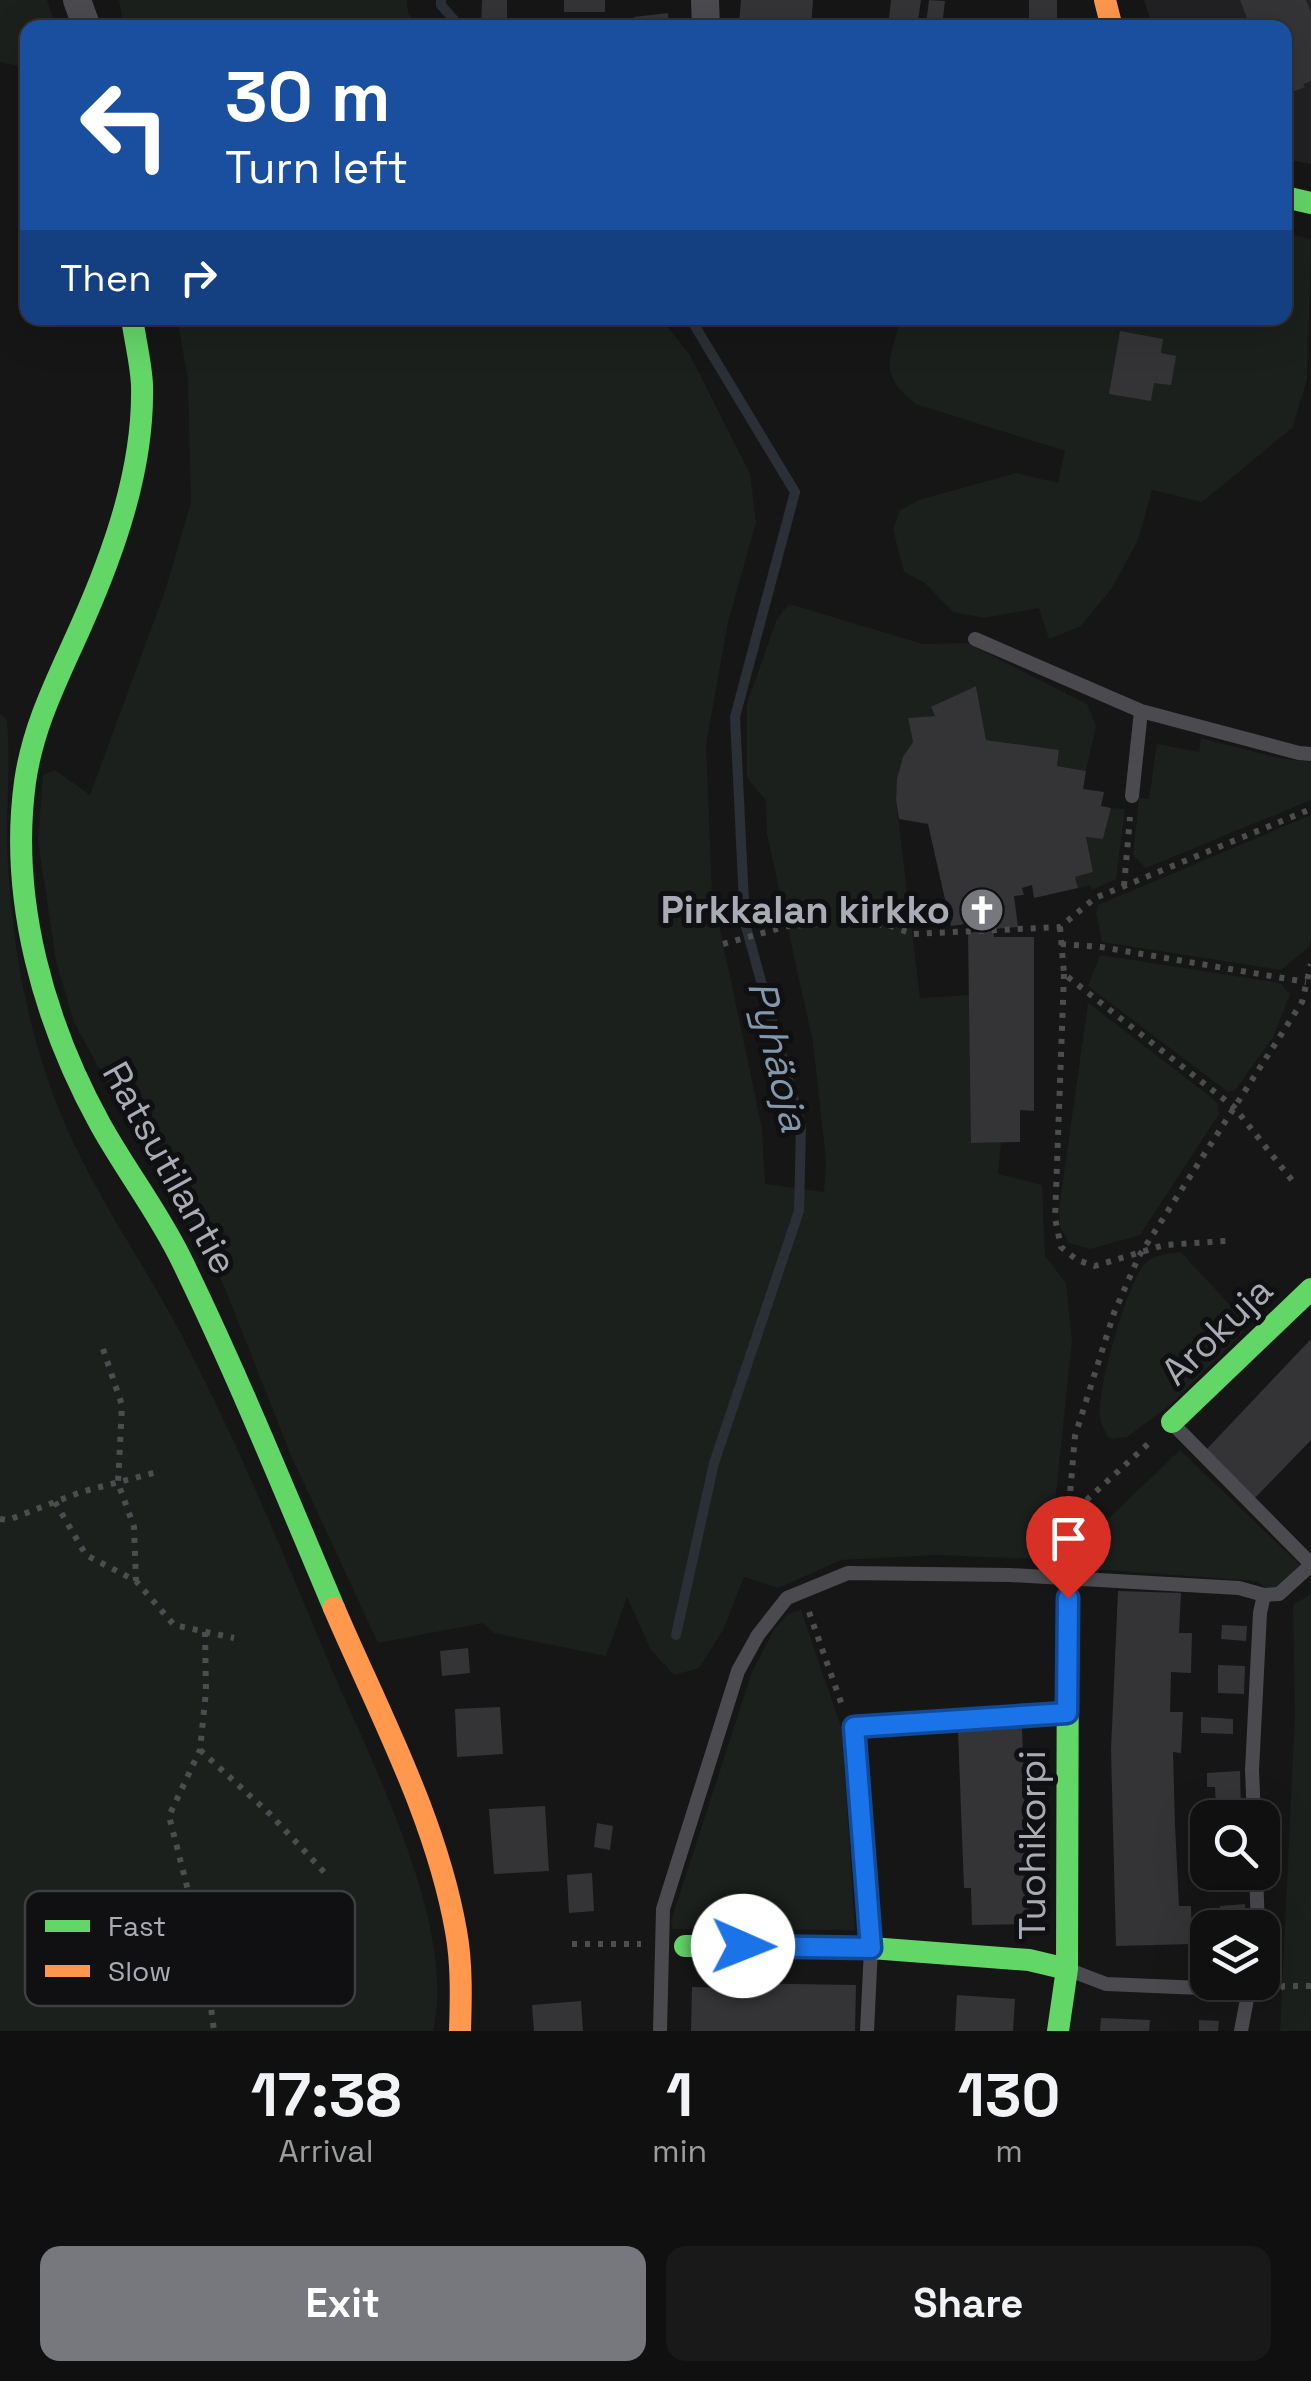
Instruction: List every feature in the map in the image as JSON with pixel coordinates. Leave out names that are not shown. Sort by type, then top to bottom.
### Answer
[{"type":"street","name":"Ratsutilantie","points":[[133,325],[142,390],[133,480],[102,577],[35,734],[24,793],[23,856],[31,934],[51,1012],[76,1079],[177,1251],[207,1313],[421,1810],[454,1909],[461,1983],[460,2031]]},
{"type":"street","name":"Arokuja","points":[[1172,1422],[1311,1289]]},
{"type":"street","name":"Tuohikorpi","points":[[1058,2031],[1067,1970],[1068,1588]]},
{"type":"street","points":[[685,1946],[871,1948],[1029,1960],[1067,1970]]},
{"type":"lane","points":[[976,639],[1141,712],[1311,754]]},
{"type":"lane","points":[[1132,796],[1141,712]]},
{"type":"lane","points":[[660,2031],[663,1909],[738,1671],[758,1635],[788,1598],[848,1573],[1068,1588],[1239,1588],[1279,1594],[1311,1565],[1172,1422]]},
{"type":"lane","points":[[1254,1800],[1253,1751],[1264,1594]]},
{"type":"lane","points":[[868,2031],[871,1948],[854,1727],[1067,1713]]},
{"type":"lane","points":[[1067,1970],[1106,1984],[1190,1985]]},
{"type":"lane","points":[[1241,2031],[1247,2000]]},
{"type":"path","points":[[1124,886],[1132,796]]},
{"type":"path","points":[[723,944],[788,926],[839,922],[888,926],[912,934],[1060,927],[1096,898],[1311,809]]},
{"type":"path","points":[[1060,927],[1064,974],[1054,1218],[1061,1247],[1077,1260],[1096,1266],[1164,1244],[1226,1241]]},
{"type":"path","points":[[1061,944],[1101,947],[1306,982]]},
{"type":"path","points":[[1068,1588],[1068,1517],[1076,1436],[1114,1313],[1143,1251],[1302,1002],[1311,964]]},
{"type":"path","points":[[1064,974],[1234,1107],[1295,1184]]},
{"type":"path","points":[[103,1349],[122,1405],[118,1483],[134,1527],[136,1581]]},
{"type":"path","points":[[1068,1517],[1172,1422]]},
{"type":"path","points":[[0,1519],[8,1520],[55,1502],[162,1472]]},
{"type":"path","points":[[55,1502],[86,1555],[136,1581],[174,1625],[234,1638]]},
{"type":"path","points":[[803,1592],[838,1700],[854,1727]]},
{"type":"path","points":[[188,1891],[169,1816],[200,1750],[206,1691],[205,1632]]},
{"type":"path","points":[[200,1750],[270,1814],[324,1872]]},
{"type":"path","points":[[572,1944],[661,1945]]},
{"type":"path","points":[[1300,1986],[1311,1986]]},
{"type":"path","points":[[211,2006],[214,2031]]},
{"type":"shaded area","points":[[0,0],[47,0],[54,20],[20,20],[20,66],[0,62]]},
{"type":"shaded area","points":[[119,0],[407,0],[413,20],[123,20]]},
{"type":"shaded area","points":[[1144,0],[1311,0],[1311,164],[1292,160],[1292,20],[1151,20]]},
{"type":"shaded area","points":[[1292,235],[1311,239],[1307,380],[1292,428],[1202,502],[1152,490],[1138,540],[1112,588],[1081,626],[1049,639],[1039,608],[984,618],[953,612],[925,583],[904,572],[893,530],[900,510],[922,499],[1016,473],[1058,483],[1065,451],[916,404],[891,375],[891,356],[899,325],[1292,325]]},
{"type":"shaded area","points":[[178,325],[666,325],[690,355],[750,474],[756,522],[728,622],[706,745],[712,892],[762,1128],[765,1184],[824,1192],[826,1161],[813,1042],[767,834],[766,801],[747,778],[747,703],[777,619],[789,604],[923,644],[967,643],[1087,704],[1096,726],[1086,771],[1057,766],[1059,750],[986,740],[976,686],[932,707],[935,716],[908,718],[913,742],[900,770],[896,800],[920,998],[969,995],[972,1143],[1001,1143],[998,1174],[1042,1185],[1045,1256],[1066,1283],[1072,1341],[1051,1540],[1049,1552],[1040,1559],[937,1555],[841,1560],[779,1588],[744,1577],[723,1630],[699,1668],[674,1675],[651,1650],[627,1597],[606,1656],[494,1633],[483,1623],[378,1643],[290,1453],[222,1281],[152,1166],[74,1022],[56,961],[38,841],[43,775],[55,770],[90,795],[164,594],[191,503],[188,380]]},
{"type":"shaded area","points":[[0,714],[7,720],[7,846],[14,934],[26,1002],[56,1103],[82,1161],[221,1413],[385,1791],[421,1892],[433,1942],[437,1989],[433,2031],[0,2031]]},
{"type":"shaded area","points":[[1201,738],[1311,762],[1311,800],[1146,868],[1133,855],[1139,798],[1149,799],[1157,744],[1199,752]]},
{"type":"shaded area","points":[[1111,808],[1125,809],[1116,879],[1092,890],[1090,885],[1078,888],[1075,877],[1093,872],[1086,837],[1103,839]]},
{"type":"shaded area","points":[[1311,815],[1311,938],[1309,947],[1281,970],[1102,942],[1098,905]]},
{"type":"shaded area","points":[[1100,955],[1273,982],[1290,994],[1273,1037],[1235,1090],[1228,1092],[1088,986]]},
{"type":"shaded area","points":[[1088,1003],[1211,1097],[1218,1104],[1219,1114],[1140,1235],[1090,1249],[1069,1243],[1060,1226],[1059,1209]]},
{"type":"shaded area","points":[[1181,1252],[1249,1326],[1170,1405],[1127,1437],[1110,1439],[1101,1421],[1100,1405],[1129,1293],[1148,1261]]},
{"type":"shaded area","points":[[1180,1450],[1300,1565],[1272,1593],[1257,1581],[1092,1569],[1099,1532],[1110,1517]]},
{"type":"shaded area","points":[[1311,1594],[1311,2031],[1280,2031],[1295,1715],[1293,1605]]},
{"type":"shaded area","points":[[801,1610],[842,1730],[855,1930],[673,1929],[671,1921],[752,1672],[775,1628],[788,1614]]},
{"type":"building","points":[[482,0],[507,0],[507,20],[481,20]]},
{"type":"building","points":[[564,0],[605,0],[605,12],[564,12]]},
{"type":"building","points":[[741,0],[813,0],[812,20],[739,20]]},
{"type":"building","points":[[891,0],[921,0],[918,20],[889,20]]},
{"type":"building","points":[[929,0],[945,1],[943,20],[926,20]]},
{"type":"building","points":[[1029,0],[1057,0],[1057,20],[1029,20]]},
{"type":"building","points":[[1240,0],[1306,0],[1311,13],[1311,81],[1303,84],[1305,87],[1292,92],[1292,20],[1248,20]]},
{"type":"building","points":[[668,13],[668,20],[634,20]]},
{"type":"building","points":[[1120,331],[1163,339],[1161,353],[1176,356],[1171,385],[1154,383],[1151,401],[1109,394]]},
{"type":"building","name":"Pirkkalan kirkko","points":[[976,686],[986,740],[1059,750],[1057,766],[1086,771],[1083,789],[1104,792],[1101,806],[1111,808],[1103,839],[1086,837],[1093,872],[1075,877],[1078,888],[1034,898],[1032,885],[1022,888],[1024,895],[1014,896],[1018,927],[993,929],[994,937],[1034,937],[1034,1111],[1020,1110],[1020,1142],[971,1143],[968,933],[981,931],[979,922],[951,926],[928,824],[899,819],[896,800],[903,757],[913,742],[908,718],[935,716],[931,707]]},
{"type":"building","points":[[1311,1339],[1311,1440],[1253,1500],[1204,1452]]},
{"type":"building","points":[[1118,1591],[1181,1593],[1179,1633],[1192,1633],[1191,1673],[1171,1672],[1170,1712],[1183,1712],[1181,1753],[1173,1752],[1175,1825],[1179,1906],[1191,1906],[1190,1944],[1116,1946],[1111,1750]]},
{"type":"building","points":[[1222,1625],[1247,1626],[1246,1641],[1221,1639]]},
{"type":"building","points":[[468,1648],[470,1673],[442,1676],[440,1651]]},
{"type":"building","points":[[1218,1665],[1245,1666],[1244,1694],[1218,1693]]},
{"type":"building","points":[[500,1707],[503,1754],[457,1757],[455,1709]]},
{"type":"building","points":[[1201,1717],[1233,1719],[1233,1734],[1201,1733]]},
{"type":"building","points":[[1022,1727],[1029,1924],[972,1925],[971,1888],[964,1888],[958,1730]]},
{"type":"building","points":[[1240,1771],[1241,1800],[1216,1800],[1215,1787],[1207,1787],[1207,1773]]},
{"type":"building","points":[[545,1806],[549,1871],[494,1874],[489,1809]]},
{"type":"building","points":[[597,1823],[613,1826],[610,1850],[594,1847]]},
{"type":"building","points":[[592,1873],[594,1911],[569,1913],[567,1875]]},
{"type":"building","points":[[1245,1904],[1245,1910],[1220,1910],[1220,1906]]},
{"type":"building","points":[[729,1983],[856,1985],[855,2031],[691,2031],[692,1987],[729,1988]]},
{"type":"building","points":[[957,1995],[1015,1999],[1013,2031],[955,2031]]},
{"type":"building","points":[[581,2001],[583,2031],[534,2031],[532,2005]]},
{"type":"building","points":[[1101,2018],[1150,2020],[1149,2031],[1100,2031]]},
{"type":"building","points":[[1199,2020],[1219,2021],[1218,2031],[1199,2031]]},
{"type":"waterway","name":"Pyhäoja","points":[[441,0],[454,20]]},
{"type":"waterway","name":"Pyhäoja","points":[[676,1635],[714,1463],[799,1211],[801,1126],[745,923],[735,717],[795,492],[694,325]]},
{"type":"traffic: fast","points":[[1292,199],[1311,203]]},
{"type":"traffic: fast","points":[[133,325],[142,385],[138,447],[115,539],[47,702],[29,761],[21,826],[27,915],[47,1002],[80,1085],[182,1261],[334,1608]]},
{"type":"traffic: fast","points":[[1172,1422],[1311,1289]]},
{"type":"traffic: fast","points":[[1058,2031],[1067,1969],[1068,1598]]},
{"type":"traffic: fast","points":[[685,1946],[871,1948],[1029,1960],[1067,1969]]},
{"type":"traffic: slow","points":[[1105,0],[1110,20]]},
{"type":"traffic: slow","points":[[334,1608],[404,1766],[435,1848],[458,1943],[460,2031]]},
{"type":"place","name":"Pirkkalan kirkko","points":[[982,910]]},
{"type":"route","points":[[743,1946],[871,1948],[854,1727],[1067,1713],[1068,1598]]}]
